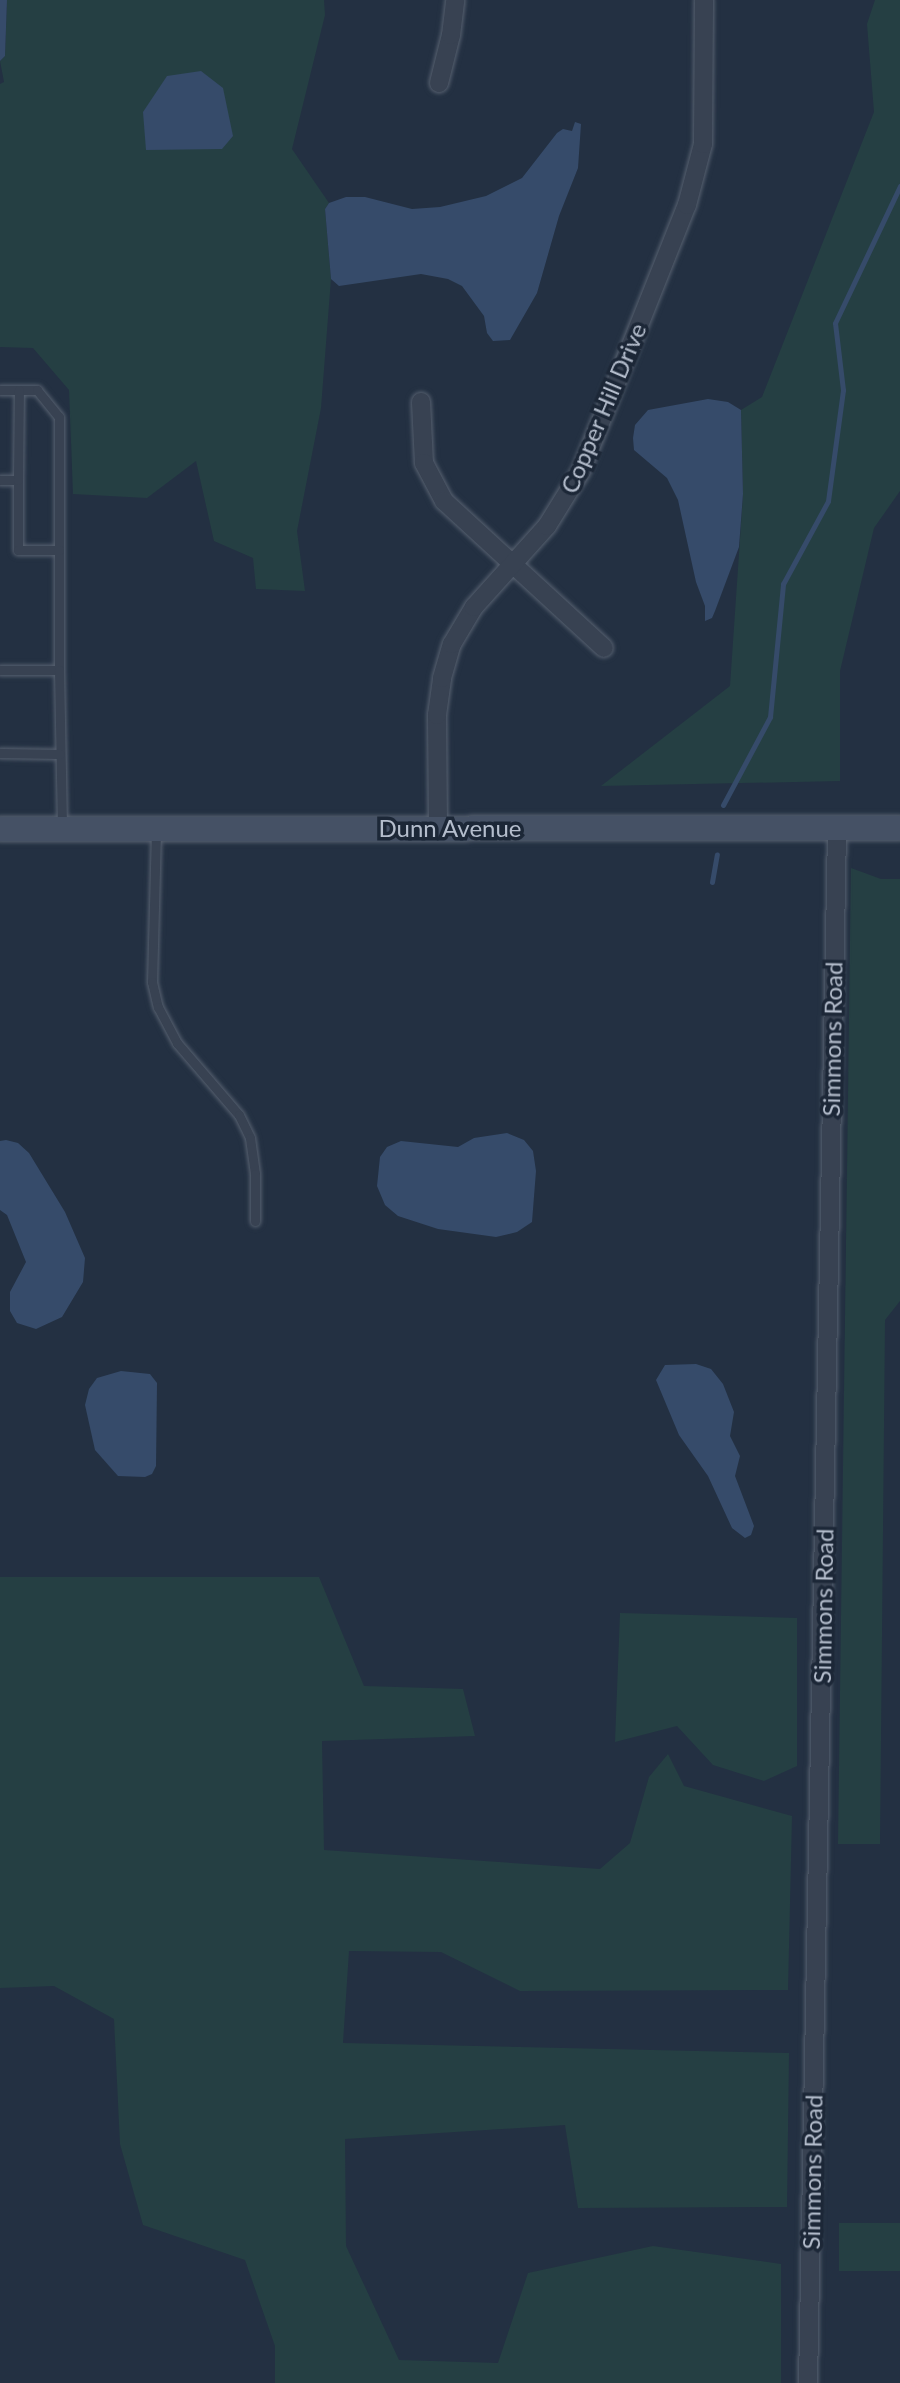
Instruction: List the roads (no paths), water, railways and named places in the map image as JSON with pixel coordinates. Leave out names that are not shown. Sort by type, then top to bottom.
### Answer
[{"type":"main road","name":"Dunn Avenue","points":[[0,829],[900,828]]},
{"type":"street","points":[[439,83],[451,35],[455,0]]},
{"type":"street","name":"Copper Hill Drive","points":[[438,828],[437,715],[442,678],[452,645],[474,607],[547,526],[580,471],[687,205],[703,144],[704,0]]},
{"type":"street","points":[[421,402],[424,463],[433,482],[457,516],[604,648]]},
{"type":"street","name":"Simmons Road","points":[[808,2383],[837,828]]},
{"type":"lane","points":[[0,390],[37,390],[59,417],[62,828]]},
{"type":"lane","points":[[19,390],[18,550],[59,550]]},
{"type":"lane","points":[[0,480],[19,480]]},
{"type":"lane","points":[[0,670],[59,670]]},
{"type":"lane","points":[[0,753],[60,754]]},
{"type":"lane","points":[[156,829],[152,982],[158,1007],[177,1043],[239,1115],[250,1138],[255,1174],[255,1221]]},
{"type":"water","points":[[0,0],[7,0],[5,56],[0,61]]},
{"type":"water","points":[[201,71],[223,88],[233,136],[222,149],[146,150],[143,112],[167,76]]},
{"type":"water","points":[[575,122],[581,124],[578,168],[559,216],[537,293],[510,340],[493,341],[487,333],[484,316],[462,286],[448,279],[421,274],[339,286],[331,279],[325,209],[329,203],[346,197],[365,197],[412,209],[440,207],[486,196],[522,178],[557,133],[563,129],[572,131]]},
{"type":"water","points":[[708,399],[728,402],[741,410],[743,494],[739,547],[712,618],[705,621],[705,606],[696,582],[678,500],[667,478],[634,450],[633,438],[635,425],[648,410]]},
{"type":"water","points":[[507,1133],[524,1140],[533,1151],[536,1171],[532,1222],[517,1232],[496,1237],[438,1229],[398,1216],[385,1205],[377,1186],[380,1157],[387,1147],[401,1141],[458,1147],[474,1138]]},
{"type":"water","points":[[0,1141],[18,1143],[29,1153],[65,1212],[85,1258],[83,1282],[62,1317],[36,1329],[17,1323],[10,1311],[10,1292],[26,1262],[7,1215],[0,1210]]},
{"type":"water","points":[[696,1364],[711,1369],[723,1384],[734,1412],[730,1436],[740,1456],[735,1476],[754,1526],[751,1535],[745,1538],[732,1528],[708,1476],[679,1435],[656,1380],[665,1365]]},
{"type":"water","points":[[121,1371],[150,1374],[157,1383],[156,1466],[152,1474],[145,1477],[118,1476],[95,1450],[85,1405],[89,1389],[97,1378]]},
{"type":"waterway","points":[[723,805],[770,717],[783,584],[828,501],[843,390],[835,323],[900,186]]},
{"type":"waterway","points":[[712,882],[717,854]]}]
